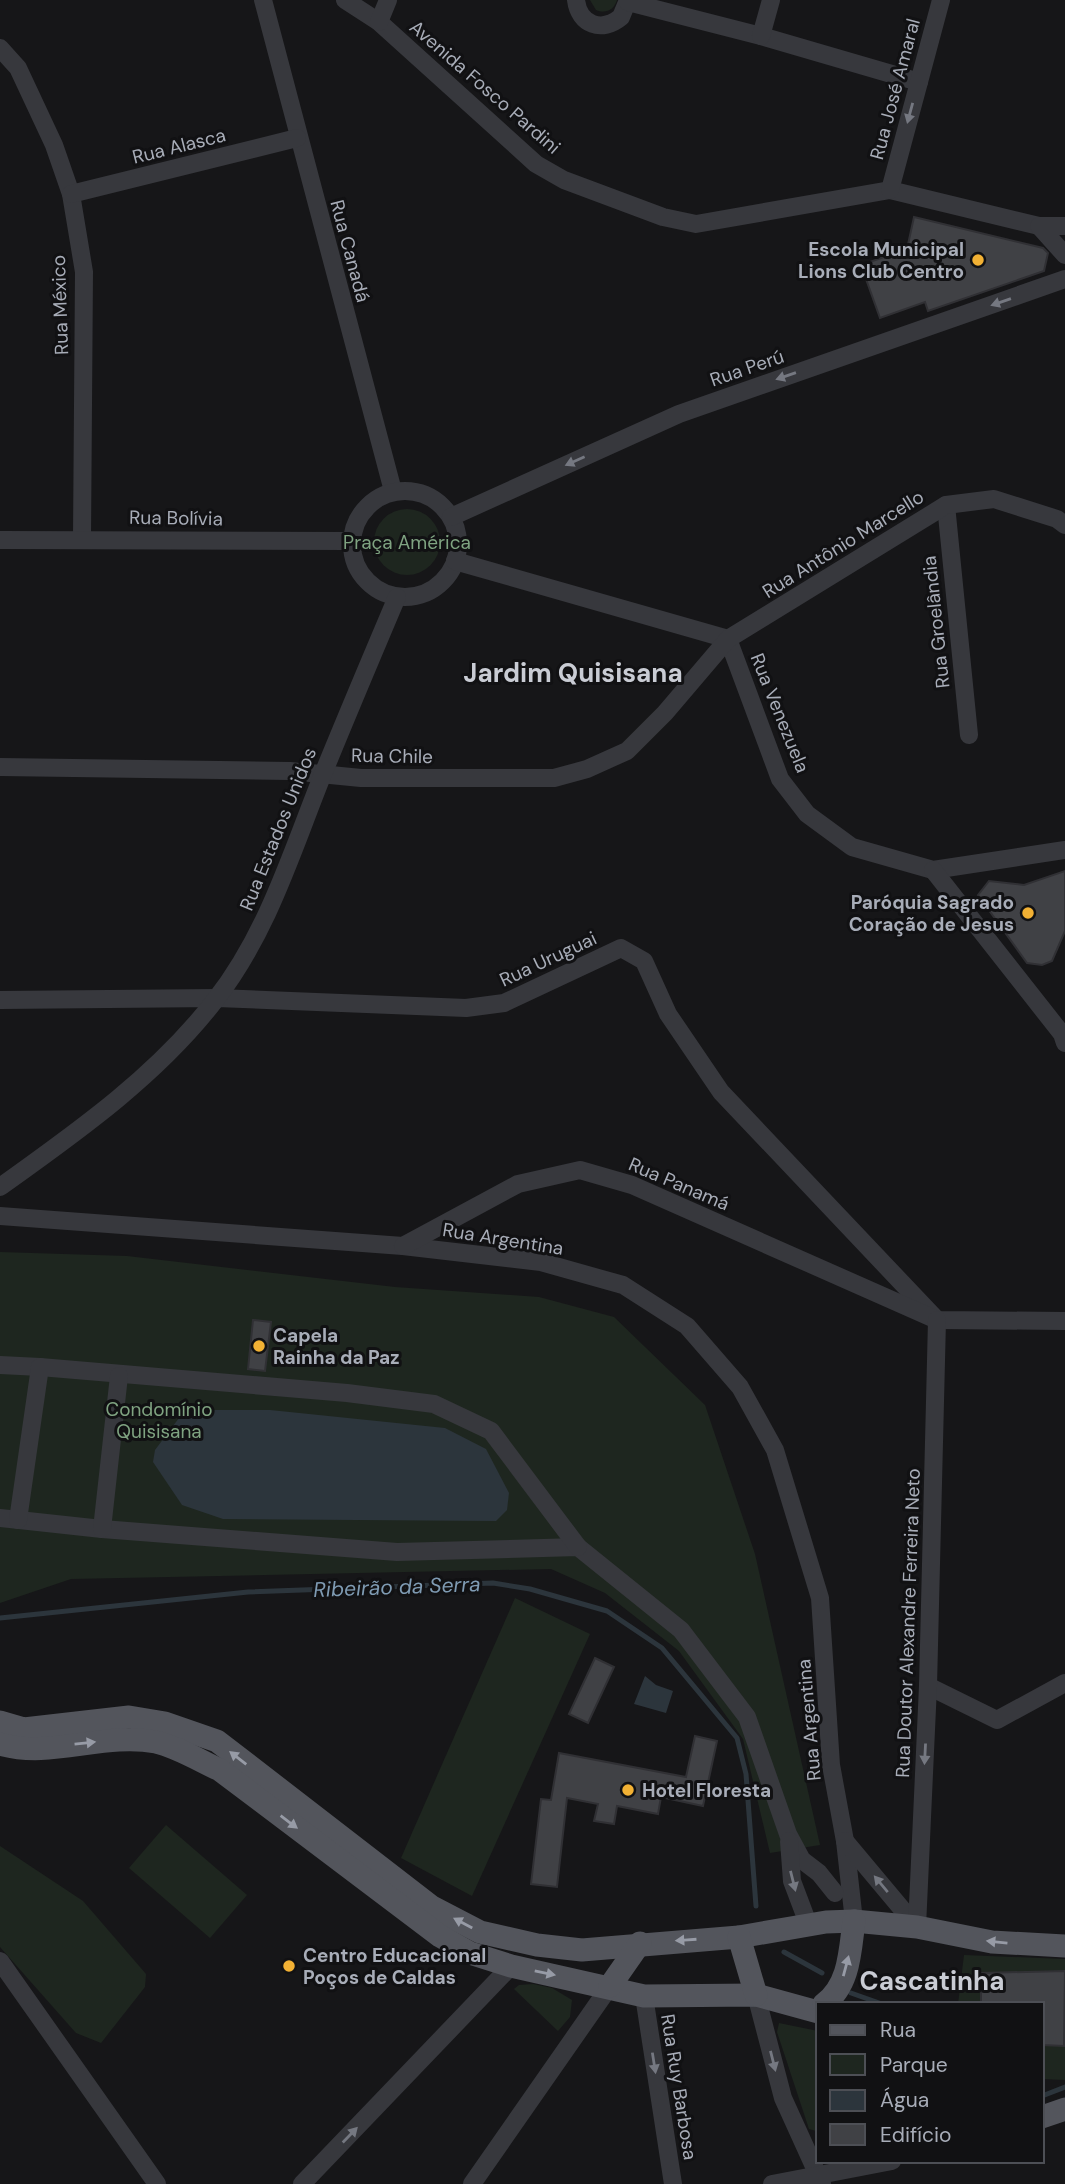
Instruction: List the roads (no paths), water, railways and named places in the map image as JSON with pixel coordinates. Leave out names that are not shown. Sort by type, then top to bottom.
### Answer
[{"type":"main road","points":[[0,1722],[24,1728],[129,1717],[165,1723],[217,1741],[416,1896],[480,1932],[537,1945],[582,1950],[640,1943],[739,1937],[854,1921],[917,1927],[992,1942],[1065,1946]]},
{"type":"main road","points":[[0,1744],[17,1749],[44,1750],[114,1740],[156,1742],[183,1752],[220,1770],[440,1936],[470,1953],[511,1966],[610,1986],[644,1996],[756,1995],[816,2009]]},
{"type":"main road","points":[[826,2002],[839,1988],[848,1964],[854,1921]]},
{"type":"main road","points":[[739,1937],[756,1995]]},
{"type":"main road","points":[[610,1986],[640,1943]]},
{"type":"main road","points":[[1044,2116],[1065,2109]]},
{"type":"street","points":[[250,0],[268,21]]},
{"type":"street","name":"Rua Canadá","points":[[263,0],[297,138],[393,491]]},
{"type":"street","name":"Avenida Fosco Pardini","points":[[345,0],[379,22],[536,164],[564,180],[663,217],[696,224],[890,190]]},
{"type":"street","points":[[379,22],[388,0]]},
{"type":"street","points":[[576,0],[581,16],[597,26],[614,23],[621,18],[628,1],[919,82]]},
{"type":"street","points":[[761,36],[771,0]]},
{"type":"street","name":"Rua José Amaral","points":[[890,190],[941,0]]},
{"type":"street","name":"Rua México","points":[[0,48],[18,68],[54,145],[71,194],[84,272],[82,538]]},
{"type":"street","name":"Rua Alasca","points":[[71,194],[297,138]]},
{"type":"street","points":[[890,190],[1039,226],[1065,226]]},
{"type":"street","points":[[1039,226],[1065,255]]},
{"type":"street","name":"Rua Perú","points":[[451,517],[679,414],[1065,279]]},
{"type":"street","points":[[410,490],[426,495],[440,504],[451,517],[458,546],[455,561],[439,585],[426,593],[397,597],[382,593],[363,578],[352,556],[351,541],[355,524],[364,509],[377,498],[393,491],[410,490]]},
{"type":"street","name":"Rua Antônio Marcello","points":[[728,639],[946,505],[994,499],[1056,519],[1065,525]]},
{"type":"street","name":"Rua Groelândia","points":[[946,505],[969,735]]},
{"type":"street","name":"Rua Bolívia","points":[[0,540],[82,538],[351,541]]},
{"type":"street","name":"Rua Venezuela","points":[[455,561],[728,639],[780,779],[807,814],[852,847],[933,870]]},
{"type":"street","name":"Rua Estados Unidos","points":[[0,1187],[67,1139],[165,1058],[217,998],[274,904],[323,774],[397,597]]},
{"type":"street","name":"Rua Chile","points":[[0,767],[323,774],[361,778],[554,778],[587,769],[627,751],[665,713],[728,639]]},
{"type":"street","points":[[1065,850],[933,870],[1062,1034],[1065,1043]]},
{"type":"street","name":"Rua Uruguai","points":[[0,1000],[217,998],[466,1009],[504,1003],[621,948],[643,961],[668,1014],[721,1091],[937,1320]]},
{"type":"street","name":"Rua Panamá","points":[[403,1246],[518,1184],[580,1170],[632,1185],[937,1320]]},
{"type":"street","name":"Rua Argentina","points":[[0,1216],[403,1246],[541,1262],[624,1285],[687,1326],[740,1388],[775,1450],[820,1598],[831,1765],[845,1841],[854,1921]]},
{"type":"street","points":[[937,1320],[1065,1321]]},
{"type":"street","name":"Rua Doutor Alexandre Ferreira Neto","points":[[917,1927],[928,1686],[937,1320]]},
{"type":"street","points":[[0,1365],[270,1386],[434,1404],[492,1431],[578,1547],[681,1630],[747,1717],[788,1834],[802,1860],[820,1873],[835,1893]]},
{"type":"street","points":[[40,1367],[9,1519],[397,1552],[578,1547]]},
{"type":"street","points":[[102,1529],[120,1376]]},
{"type":"street","points":[[928,1686],[997,1720],[1065,1684]]},
{"type":"street","points":[[788,1834],[792,1881],[818,1924]]},
{"type":"street","name":"Rua Argentina","points":[[818,1924],[835,1893],[845,1841]]},
{"type":"street","name":"Rua Argentina","points":[[845,1841],[917,1927]]},
{"type":"street","points":[[0,1961],[157,2184]]},
{"type":"street","points":[[302,2184],[511,1966]]},
{"type":"street","points":[[472,2184],[610,1986]]},
{"type":"street","points":[[756,1995],[783,2098],[819,2180]]},
{"type":"street","name":"Rua Ruy Barbosa","points":[[644,1996],[673,2184]]},
{"type":"street","points":[[772,2184],[819,2180],[884,2163]]},
{"type":"water","points":[[185,1410],[270,1410],[445,1428],[486,1449],[509,1493],[507,1510],[496,1521],[223,1519],[182,1505],[153,1462],[155,1450]]},
{"type":"water","points":[[645,1676],[656,1685],[673,1691],[666,1713],[634,1704]]},
{"type":"waterway","name":"Ribeirão da Serra","points":[[0,1618],[248,1592],[493,1583],[530,1589],[607,1611],[662,1648],[737,1738],[746,1774],[756,1906]]},
{"type":"waterway","name":"Ribeirão da Serra","points":[[784,1952],[822,1973]]},
{"type":"waterway","name":"Ribeirão da Serra","points":[[851,1993],[876,2002]]},
{"type":"waterway","name":"Ribeirão da Serra","points":[[1044,2095],[1065,2087]]},
{"type":"place","name":"Escola Municipal Lions Club Centro","points":[[978,260]]},
{"type":"place","name":"Paróquia Sagrado Coração de Jesus","points":[[1028,913]]},
{"type":"place","name":"Capela Rainha da Paz","points":[[259,1346]]},
{"type":"place","name":"Hotel Floresta","points":[[628,1790]]},
{"type":"place","name":"Centro Educacional Poços de Caldas","points":[[289,1966]]},
{"type":"district","name":"Jardim Quisisana","points":[[573,673]]},
{"type":"district","name":"Cascatinha","points":[[932,1981]]},
{"type":"park label","name":"Praça América","points":[[407,542]]},
{"type":"park label","name":"Condomínio Quisisana","points":[[159,1420]]}]
